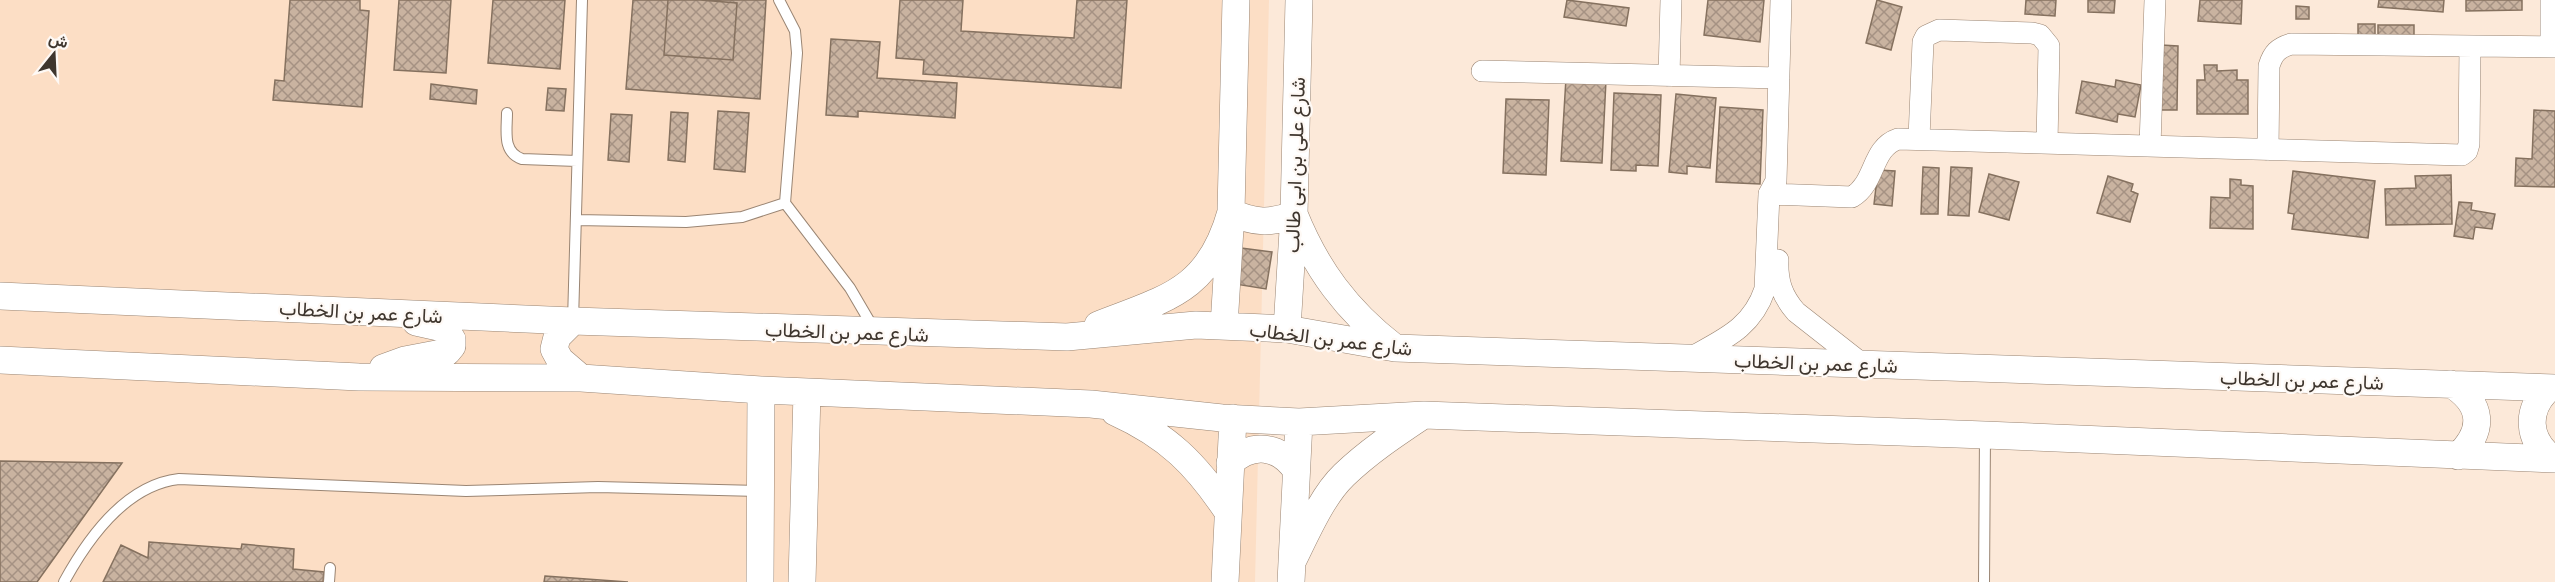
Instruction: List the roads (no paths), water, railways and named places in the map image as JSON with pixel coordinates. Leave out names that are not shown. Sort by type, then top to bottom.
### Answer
[{"type":"street","points":[[1224,326],[1231,212],[1236,0]]},
{"type":"street","name":"شارع على بن ابى طالب","points":[[1287,329],[1294,214],[1299,0]]},
{"type":"street","points":[[1669,76],[1671,0]]},
{"type":"street","points":[[1690,358],[1731,334],[1753,315],[1765,289],[1772,260],[1776,190],[1781,0]]},
{"type":"street","points":[[2150,146],[2155,0]]},
{"type":"street","points":[[2268,150],[2269,66],[2272,56],[2280,48],[2291,45],[2553,47],[2553,2]]},
{"type":"street","points":[[1919,138],[1923,42],[1926,36],[1939,30],[2032,33],[2046,40],[2049,46],[2047,142]]},
{"type":"street","points":[[1776,190],[1852,197],[1862,191],[1882,148],[1898,139],[2462,155],[2467,151],[2469,144],[2470,46]]},
{"type":"street","points":[[1482,71],[1779,78]]},
{"type":"street","points":[[1231,212],[1263,222],[1284,219],[1294,214],[1315,261],[1329,283],[1360,319],[1395,348]]},
{"type":"street","points":[[1067,337],[1159,301],[1186,287],[1207,266],[1223,241],[1231,212]]},
{"type":"street","points":[[1772,260],[1789,304],[1861,363]]},
{"type":"street","name":"شارع عمر بن الخطاب","points":[[0,296],[573,321],[1067,337],[1196,325],[1224,326],[1287,329],[1395,348],[2552,388]]},
{"type":"street","points":[[359,377],[405,360],[447,352],[452,346],[449,332],[443,328],[360,311]]},
{"type":"street","points":[[573,321],[557,337],[554,349],[560,360],[580,378]]},
{"type":"street","points":[[0,360],[359,377],[580,378],[761,390],[1091,404],[1299,422],[1424,415],[1985,435],[2554,459]]},
{"type":"street","points":[[2451,384],[2466,394],[2475,409],[2477,427],[2470,444],[2458,456]]},
{"type":"street","points":[[2552,388],[2536,402],[2531,420],[2539,446],[2554,459]]},
{"type":"street","points":[[760,582],[761,390]]},
{"type":"street","points":[[802,582],[807,392]]},
{"type":"street","points":[[1091,404],[1136,421],[1177,448],[1204,478],[1228,512]]},
{"type":"street","points":[[1291,572],[1315,517],[1343,476],[1381,444],[1424,415]]},
{"type":"street","points":[[1225,582],[1233,418]]},
{"type":"street","points":[[1291,572],[1299,422]]},
{"type":"street","points":[[1230,463],[1246,451],[1264,448],[1283,455],[1296,470]]},
{"type":"lane","points":[[573,321],[582,0]]},
{"type":"lane","points":[[779,0],[795,31],[798,53],[785,203],[850,288],[876,332]]},
{"type":"lane","points":[[507,113],[507,142],[514,156],[522,159],[577,161]]},
{"type":"lane","points":[[576,220],[698,221],[742,217],[785,203]]},
{"type":"lane","points":[[1984,582],[1985,435]]},
{"type":"lane","points":[[64,582],[84,550],[114,514],[142,490],[179,479],[466,491],[598,487],[761,491]]},
{"type":"lane","points":[[329,582],[330,568]]}]
